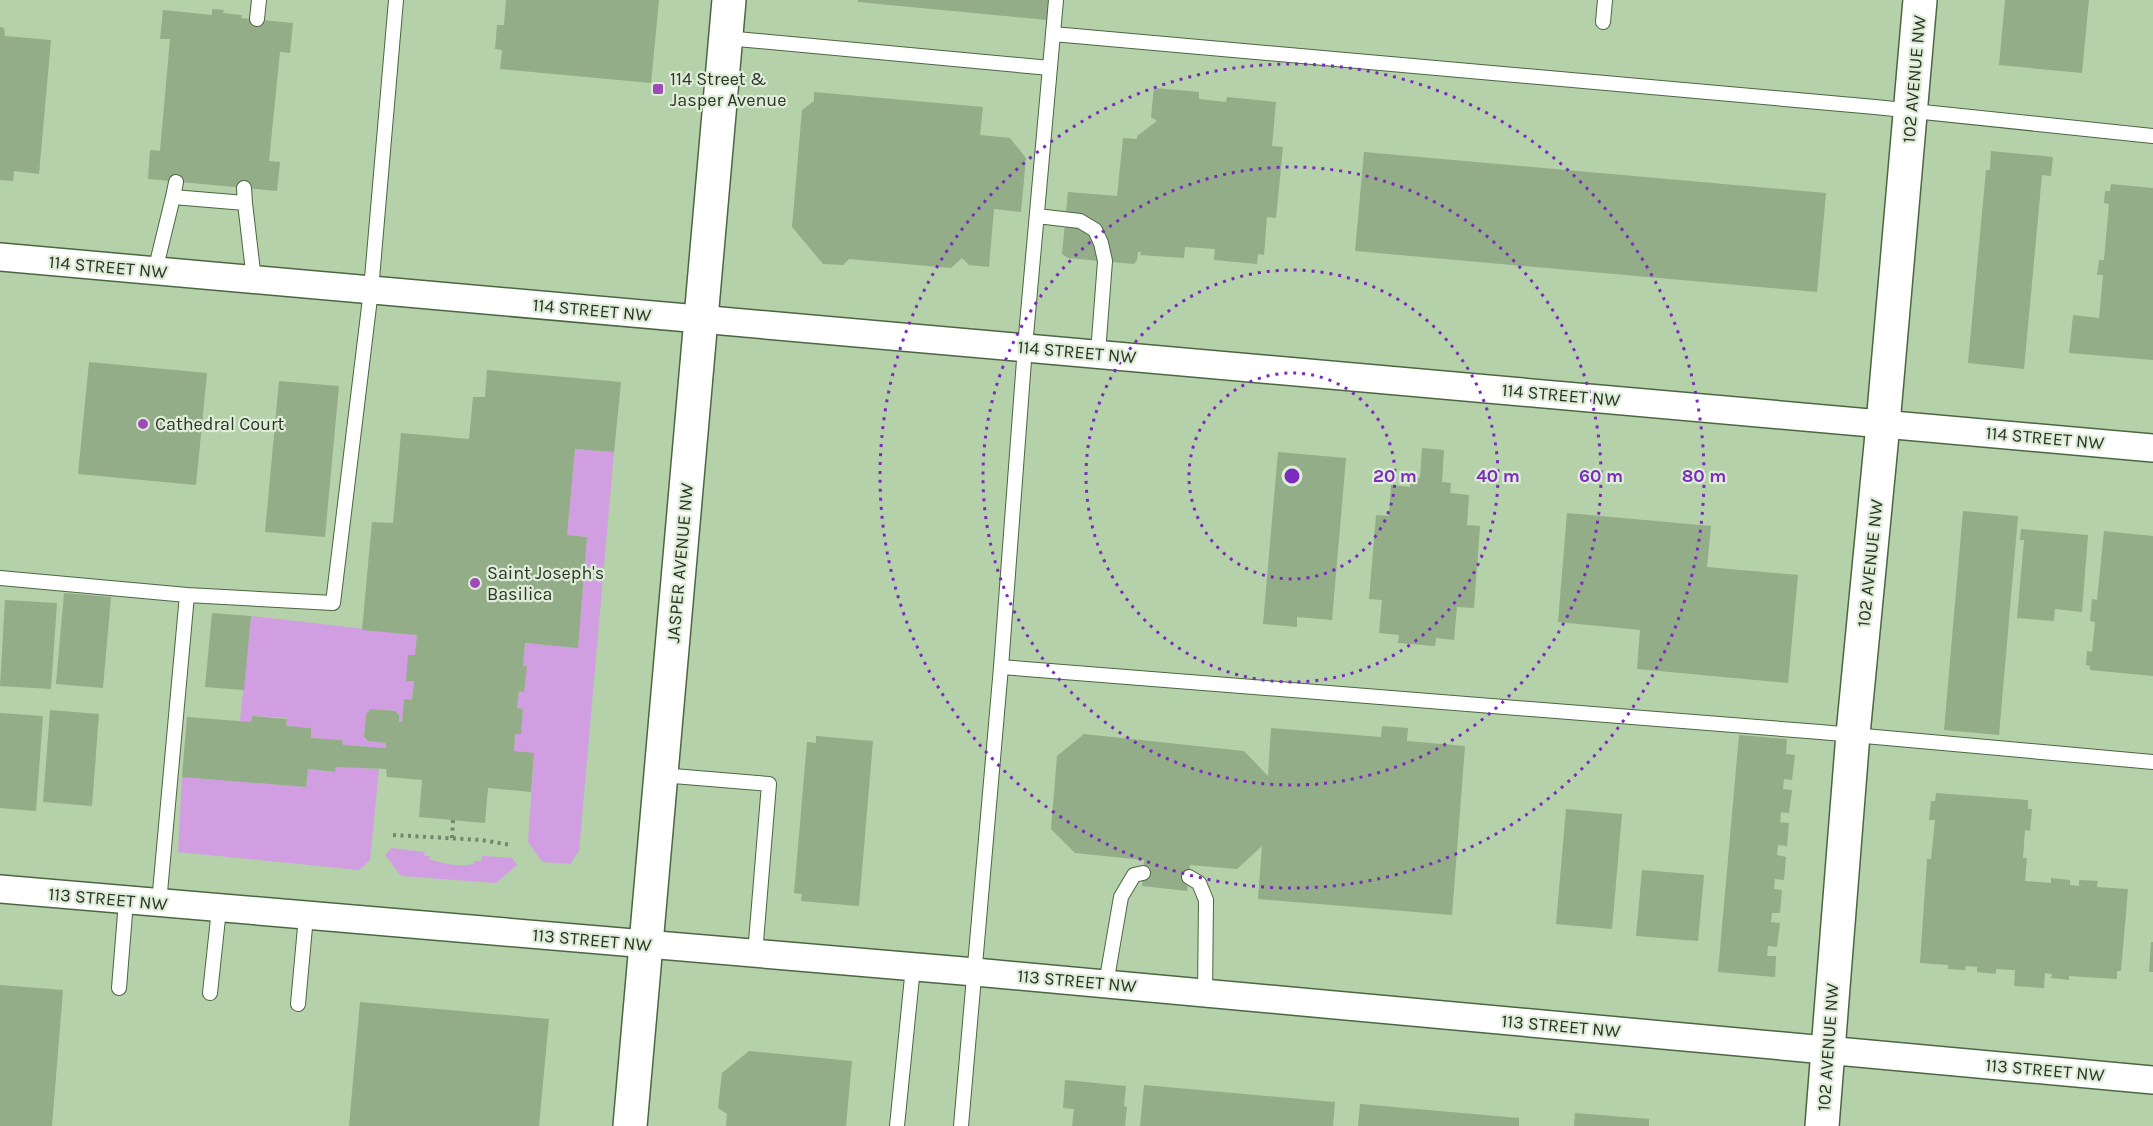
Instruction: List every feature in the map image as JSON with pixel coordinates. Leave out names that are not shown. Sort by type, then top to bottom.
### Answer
[{"type":"street","name":"JASPER AVENUE NW","points":[[630,1126],[729,0]]},
{"type":"street","name":"102 AVENUE NW","points":[[1822,1126],[1853,735],[1884,424],[1920,0]]},
{"type":"street","name":"114 STREET NW","points":[[0,257],[2153,448]]},
{"type":"street","name":"113 STREET NW","points":[[0,889],[975,972],[2153,1080]]},
{"type":"lane","points":[[257,19],[259,0]]},
{"type":"lane","points":[[0,578],[188,595],[333,603],[371,290],[396,0]]},
{"type":"lane","points":[[961,1126],[1056,0]]},
{"type":"lane","points":[[1603,22],[1605,0]]},
{"type":"lane","points":[[1053,34],[1911,111],[2153,136]]},
{"type":"lane","points":[[726,38],[1050,68]]},
{"type":"lane","points":[[155,271],[176,182]]},
{"type":"lane","points":[[244,188],[254,280]]},
{"type":"lane","points":[[173,197],[245,203]]},
{"type":"lane","points":[[1037,216],[1080,221],[1095,230],[1101,243],[1105,261],[1098,353]]},
{"type":"lane","points":[[159,903],[188,595]]},
{"type":"lane","points":[[1001,666],[1853,735],[2153,762]]},
{"type":"lane","points":[[662,775],[769,784],[754,954]]},
{"type":"lane","points":[[1106,984],[1121,897],[1134,874],[1143,873]]},
{"type":"lane","points":[[1189,877],[1199,883],[1206,900],[1205,993]]},
{"type":"lane","points":[[119,988],[126,901]]},
{"type":"lane","points":[[210,993],[219,909]]},
{"type":"lane","points":[[298,1004],[306,916]]},
{"type":"lane","points":[[897,1126],[913,967]]},
{"type":"path","points":[[452,838],[453,820]]},
{"type":"path","points":[[393,836],[452,838],[512,845]]},
{"type":"shaded area","points":[[575,449],[614,452],[579,851],[570,864],[542,862],[528,842],[534,754],[514,751],[515,734],[521,734],[523,709],[517,708],[519,691],[524,692],[525,643],[578,647],[587,537],[567,535]]},
{"type":"shaded area","points":[[251,616],[417,635],[412,700],[404,700],[402,722],[399,722],[399,715],[395,711],[372,709],[366,714],[364,737],[368,741],[386,743],[386,748],[343,745],[342,740],[311,738],[311,728],[286,726],[287,718],[252,716],[251,722],[240,721]]},
{"type":"shaded area","points":[[336,767],[379,769],[370,860],[359,870],[178,852],[182,777],[306,787],[308,769],[335,772]]},
{"type":"shaded area","points":[[391,848],[425,852],[424,856],[430,856],[429,859],[451,864],[474,864],[474,861],[481,861],[482,856],[512,858],[517,865],[496,883],[401,876],[385,855]]},
{"type":"building","points":[[506,0],[659,0],[651,83],[500,69],[502,50],[495,49],[497,25],[504,25]]},
{"type":"building","points":[[858,0],[1049,0],[1047,20],[858,2]]},
{"type":"building","points":[[2005,0],[2089,0],[2082,73],[1999,65]]},
{"type":"building","points":[[212,9],[242,15],[241,18],[293,23],[290,53],[280,52],[269,161],[280,162],[277,191],[148,179],[150,150],[160,151],[170,39],[160,39],[163,10],[212,15]]},
{"type":"building","points":[[0,27],[4,28],[5,36],[51,40],[39,174],[14,171],[13,181],[0,180]]},
{"type":"building","points":[[1154,88],[1199,92],[1199,99],[1226,102],[1227,97],[1276,102],[1272,146],[1283,147],[1276,218],[1267,217],[1264,255],[1258,254],[1257,264],[1214,260],[1215,249],[1185,247],[1184,258],[1140,255],[1141,252],[1138,252],[1134,264],[1068,258],[1062,254],[1068,192],[1117,196],[1123,138],[1137,139],[1137,136],[1157,121],[1151,117]]},
{"type":"building","points":[[814,92],[983,107],[980,135],[1010,138],[1026,158],[1021,212],[994,209],[989,267],[969,265],[962,258],[951,268],[849,259],[843,265],[823,264],[792,227],[802,110],[814,101]]},
{"type":"building","points":[[1991,151],[2053,157],[2051,176],[2042,175],[2024,369],[1968,363],[1986,170],[1990,170]]},
{"type":"building","points":[[1364,152],[1826,193],[1817,292],[1355,251]]},
{"type":"building","points":[[2111,184],[2153,188],[2153,360],[2069,353],[2073,315],[2099,318],[2103,275],[2097,275],[2099,260],[2104,260],[2109,204],[2104,203],[2105,191],[2110,191]]},
{"type":"building","name":"Cathedral Court","points":[[89,362],[207,373],[196,485],[78,474]]},
{"type":"building","name":"Saint Joseph's Basilica","points":[[487,370],[621,382],[614,452],[575,449],[567,535],[587,537],[578,648],[525,643],[523,666],[527,666],[524,692],[519,691],[517,708],[523,709],[521,734],[515,734],[514,751],[534,753],[531,792],[488,788],[485,823],[419,817],[422,780],[387,777],[386,769],[336,767],[335,772],[308,769],[306,787],[182,777],[187,717],[251,722],[252,716],[287,719],[286,726],[311,728],[311,738],[342,740],[343,745],[386,748],[386,743],[368,741],[364,737],[366,714],[371,709],[395,711],[399,715],[399,722],[402,722],[404,699],[412,700],[414,681],[406,681],[408,655],[415,655],[417,635],[362,630],[372,522],[393,523],[401,433],[469,439],[473,397],[485,397]]},
{"type":"building","points":[[279,381],[339,386],[325,537],[265,532]]},
{"type":"building","points":[[1422,448],[1444,450],[1442,482],[1451,483],[1450,493],[1469,495],[1467,525],[1480,526],[1474,608],[1457,607],[1454,640],[1436,638],[1435,646],[1398,643],[1399,635],[1379,633],[1382,600],[1369,599],[1376,515],[1389,516],[1391,485],[1410,487],[1410,477],[1420,478]]},
{"type":"building","points":[[1278,452],[1346,458],[1332,620],[1297,617],[1297,627],[1263,624]]},
{"type":"building","points":[[1963,511],[2018,516],[1999,735],[1944,730]]},
{"type":"building","points":[[1567,513],[1711,526],[1707,567],[1798,575],[1788,683],[1637,669],[1640,630],[1558,622]]},
{"type":"building","points":[[2021,529],[2088,535],[2082,612],[2055,609],[2054,621],[2017,618],[2024,540],[2020,540]]},
{"type":"building","points":[[2104,531],[2153,536],[2153,676],[2090,670],[2090,666],[2086,665],[2087,651],[2092,652],[2095,622],[2090,621],[2092,599],[2097,600]]},
{"type":"building","points":[[64,593],[111,597],[103,688],[56,684]]},
{"type":"building","points":[[5,600],[57,603],[51,689],[0,686]]},
{"type":"building","points":[[212,613],[251,616],[244,690],[205,687]]},
{"type":"building","points":[[50,710],[99,714],[92,806],[43,802]]},
{"type":"building","points":[[0,713],[43,716],[36,811],[0,808]]},
{"type":"building","points":[[1382,726],[1408,728],[1407,741],[1465,746],[1452,915],[1258,899],[1262,846],[1237,869],[1190,865],[1187,891],[1142,886],[1144,860],[1075,853],[1051,829],[1057,756],[1084,734],[1244,751],[1268,776],[1271,728],[1381,737]]},
{"type":"building","points":[[1739,735],[1787,739],[1786,754],[1795,755],[1792,780],[1784,779],[1783,789],[1792,790],[1789,813],[1781,812],[1780,822],[1789,823],[1787,846],[1778,845],[1777,855],[1786,857],[1784,880],[1775,879],[1774,889],[1782,890],[1780,913],[1772,913],[1771,922],[1780,923],[1777,947],[1768,946],[1767,956],[1776,956],[1775,977],[1718,972]]},
{"type":"building","points":[[816,736],[873,741],[859,906],[801,901],[802,894],[794,893],[807,742],[816,743]]},
{"type":"building","points":[[1936,793],[2028,800],[2028,809],[2032,809],[2030,831],[2025,830],[2023,858],[2027,858],[2025,881],[2051,883],[2051,878],[2070,880],[2070,885],[2079,886],[2079,880],[2098,881],[2097,887],[2128,889],[2121,971],[2117,971],[2117,979],[2069,976],[2069,980],[2051,978],[2052,974],[2045,973],[2044,988],[2014,986],[2015,970],[1996,969],[1996,974],[1977,972],[1977,967],[1966,966],[1965,970],[1948,969],[1948,965],[1920,963],[1927,859],[1931,859],[1935,820],[1929,820],[1931,801],[1935,801]]},
{"type":"building","points":[[1566,809],[1622,814],[1612,929],[1556,924]]},
{"type":"building","points":[[1642,870],[1704,875],[1698,941],[1636,936]]},
{"type":"building","points":[[2151,942],[2153,942],[2153,972],[2149,972]]},
{"type":"building","points":[[0,985],[63,990],[52,1126],[0,1126]]},
{"type":"building","points":[[360,1002],[549,1019],[539,1126],[349,1126]]},
{"type":"building","points":[[749,1051],[852,1061],[846,1126],[726,1126],[727,1114],[718,1108],[722,1073]]},
{"type":"building","points":[[1065,1080],[1126,1086],[1125,1126],[1072,1126],[1074,1109],[1063,1108]]},
{"type":"building","points":[[1144,1085],[1335,1102],[1333,1126],[1140,1126]]},
{"type":"building","points":[[1360,1104],[1519,1118],[1519,1126],[1358,1126]]},
{"type":"building","points":[[1575,1113],[1649,1119],[1649,1126],[1574,1126]]},
{"type":"place","name":"114 Street & Jasper Avenue","points":[[658,89]]},
{"type":"place","name":"Cathedral Court","points":[[143,424]]},
{"type":"place","name":"Saint Joseph's Basilica","points":[[475,583]]}]
